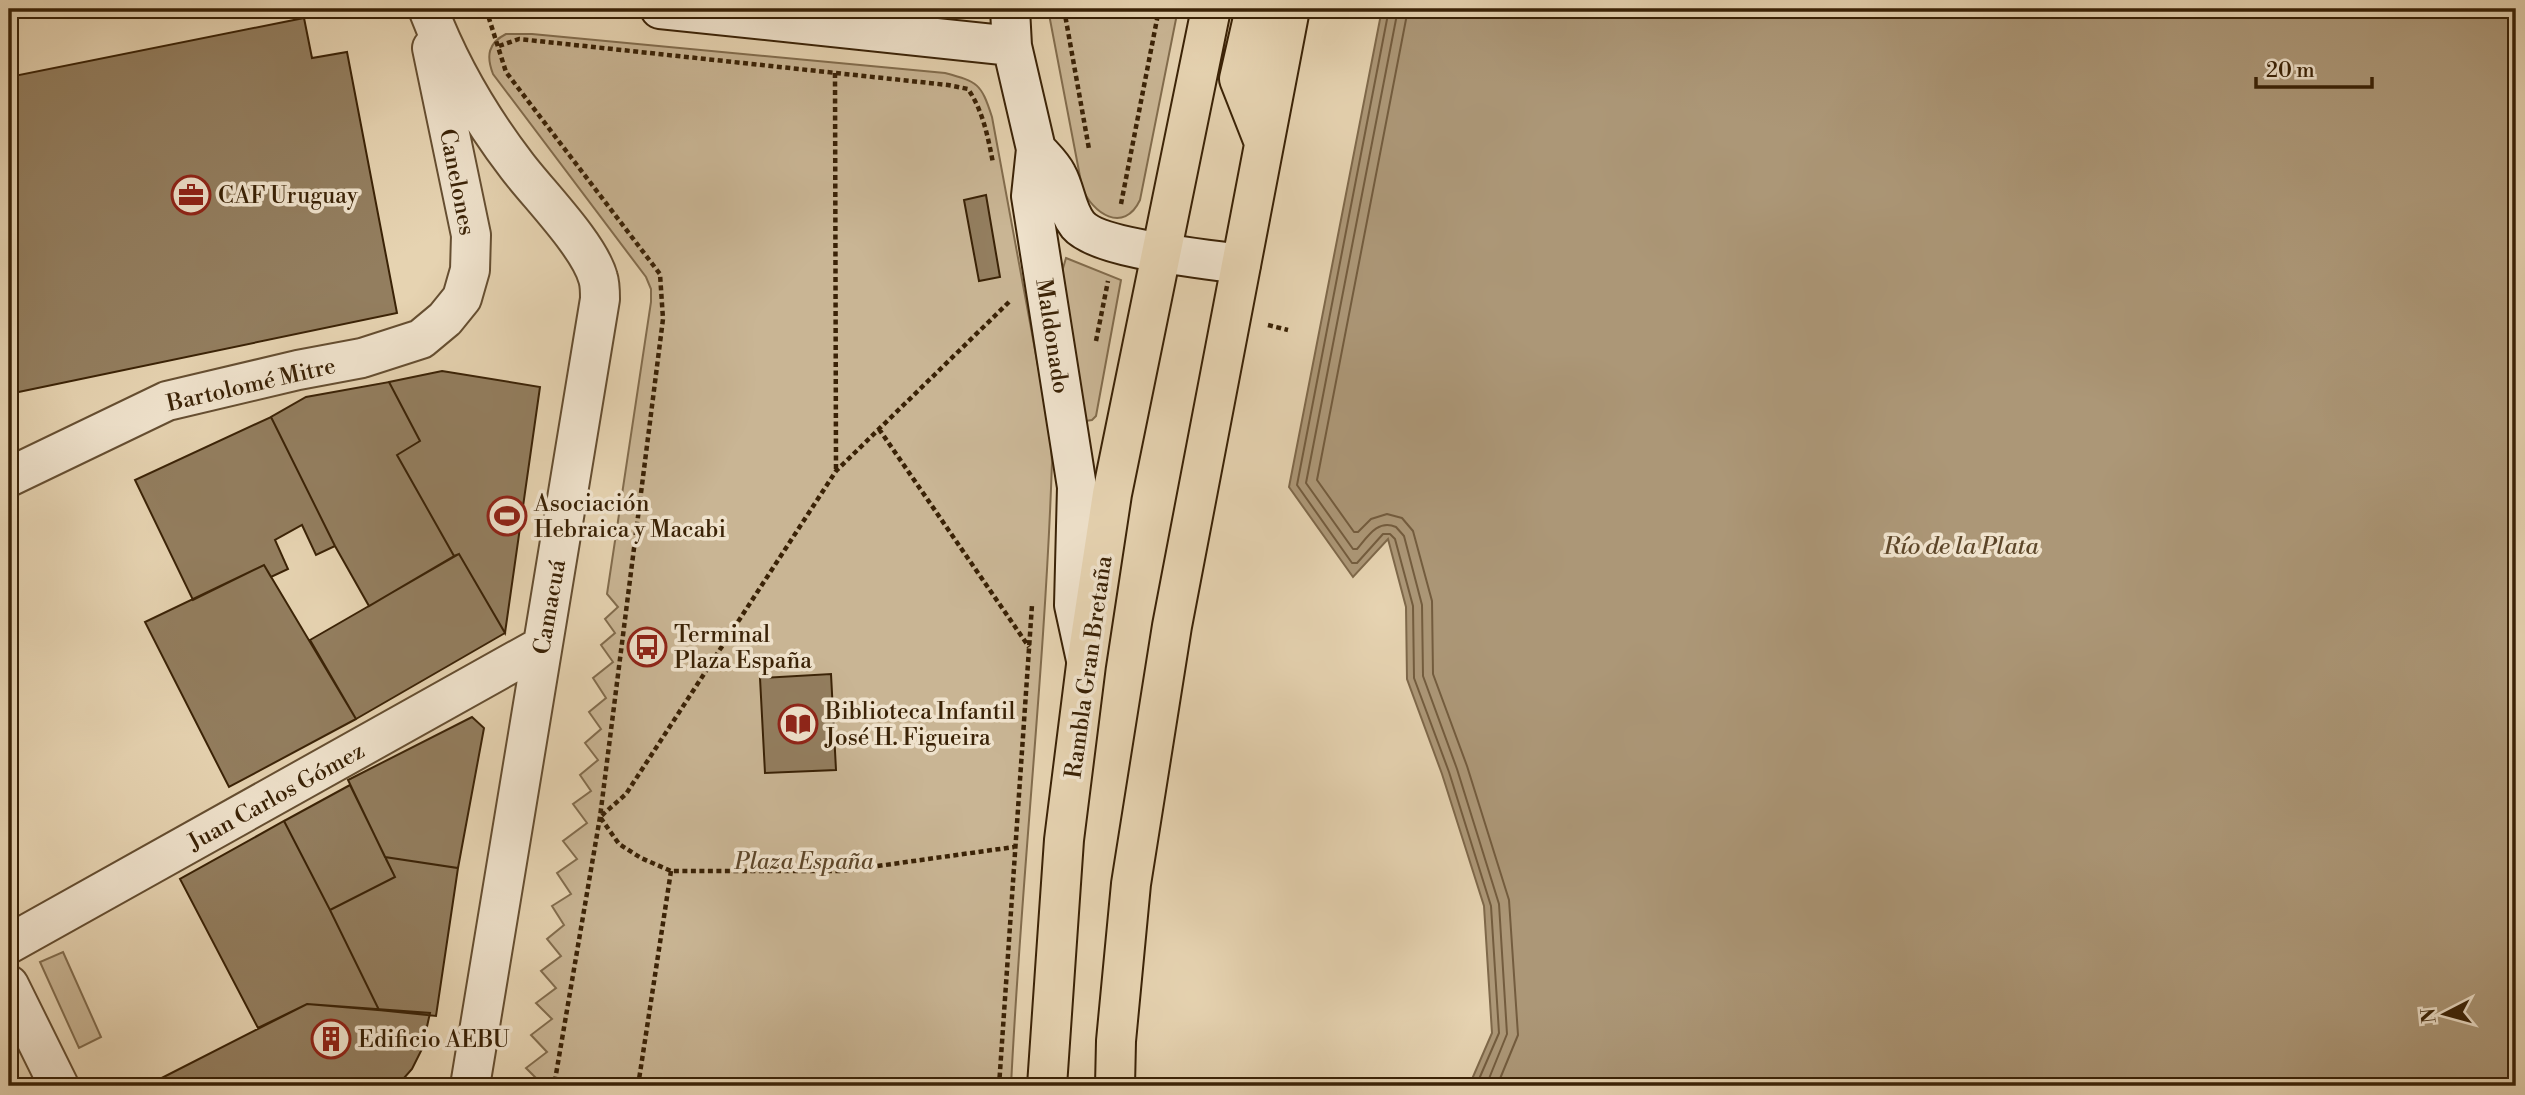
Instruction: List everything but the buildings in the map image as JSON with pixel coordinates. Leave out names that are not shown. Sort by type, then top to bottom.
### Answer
[{"type":"main road","name":"Rambla Gran Bretaña","points":[[1047,1086],[1063,853],[1086,665],[1112,494],[1211,9]]},
{"type":"main road","points":[[1255,9],[1239,79],[1263,140]]},
{"type":"main road","points":[[1115,1086],[1116,1041],[1131,884],[1172,626],[1290,9]]},
{"type":"street","name":"Canelones","points":[[421,339],[444,319],[462,298],[470,270],[471,235],[426,9]]},
{"type":"street","name":"Camacuá","points":[[426,9],[453,65],[488,123],[516,165],[584,250],[598,278],[600,299],[470,1086]]},
{"type":"street","points":[[660,9],[1012,46]]},
{"type":"street","name":"Maldonado","points":[[1010,9],[1012,46],[1036,149],[1031,196],[1077,487],[1074,606],[1086,665]]},
{"type":"street","points":[[1036,149],[1057,174],[1071,215],[1080,228],[1096,237],[1161,253],[1241,264]]},
{"type":"street","name":"Bartolomé Mitre","points":[[9,477],[167,401],[362,358],[421,339]]},
{"type":"street","name":"Juan Carlos Gómez","points":[[9,944],[542,646]]},
{"type":"street","points":[[9,985],[59,1086]]},
{"type":"path","points":[[1063,9],[1090,155]]},
{"type":"path","points":[[499,46],[519,38],[968,89],[977,103],[989,142],[993,167]]},
{"type":"path","points":[[835,73],[835,471]]},
{"type":"path","points":[[1112,203],[1120,208]]},
{"type":"path","points":[[1014,847],[842,871],[671,871],[640,858],[619,844],[600,817],[626,794],[835,471],[1014,296],[1016,309]]},
{"type":"path","points":[[879,429],[1029,647]]},
{"type":"path","points":[[999,1086],[1033,593]]},
{"type":"path","points":[[638,1086],[671,871]]},
{"type":"green space","points":[[1048,9],[1178,9],[1140,200],[1126,216],[1117,218],[1101,212],[1093,205],[1082,187]]},
{"type":"green space","name":"Plaza España","points":[[506,34],[532,34],[945,73],[971,82],[985,97],[992,117],[1050,431],[1052,462],[1044,618],[1011,1086],[540,1086],[542,1084],[526,1068],[547,1052],[531,1035],[552,1019],[536,1003],[556,988],[541,971],[561,956],[547,939],[564,925],[552,906],[571,894],[557,873],[577,859],[563,841],[587,823],[573,804],[591,791],[580,775],[598,760],[585,743],[601,729],[589,712],[606,698],[593,678],[613,662],[601,645],[615,633],[605,619],[618,607],[607,594],[651,289],[646,277],[493,74],[490,51],[495,42]]},
{"type":"green space","points":[[1066,258],[1121,280],[1096,416],[1086,421],[1061,275]]},
{"type":"green space","points":[[63,952],[101,1037],[79,1048],[40,962]]},
{"type":"water","name":"Río de la Plata","points":[[1382,9],[2516,9],[2516,1086],[1469,1086],[1492,1033],[1484,906],[1442,774],[1407,679],[1406,607],[1388,539],[1353,577],[1289,487]]},
{"type":"place","name":"CAF Uruguay","points":[[191,195]]},
{"type":"place","name":"Asociación Hebraica y Macabi","points":[[507,516]]},
{"type":"place","name":"Terminal Plaza España","points":[[647,647]]},
{"type":"place","name":"Biblioteca Infantil José H. Figueira","points":[[798,724]]},
{"type":"place","name":"Edificio AEBU","points":[[331,1039]]}]
